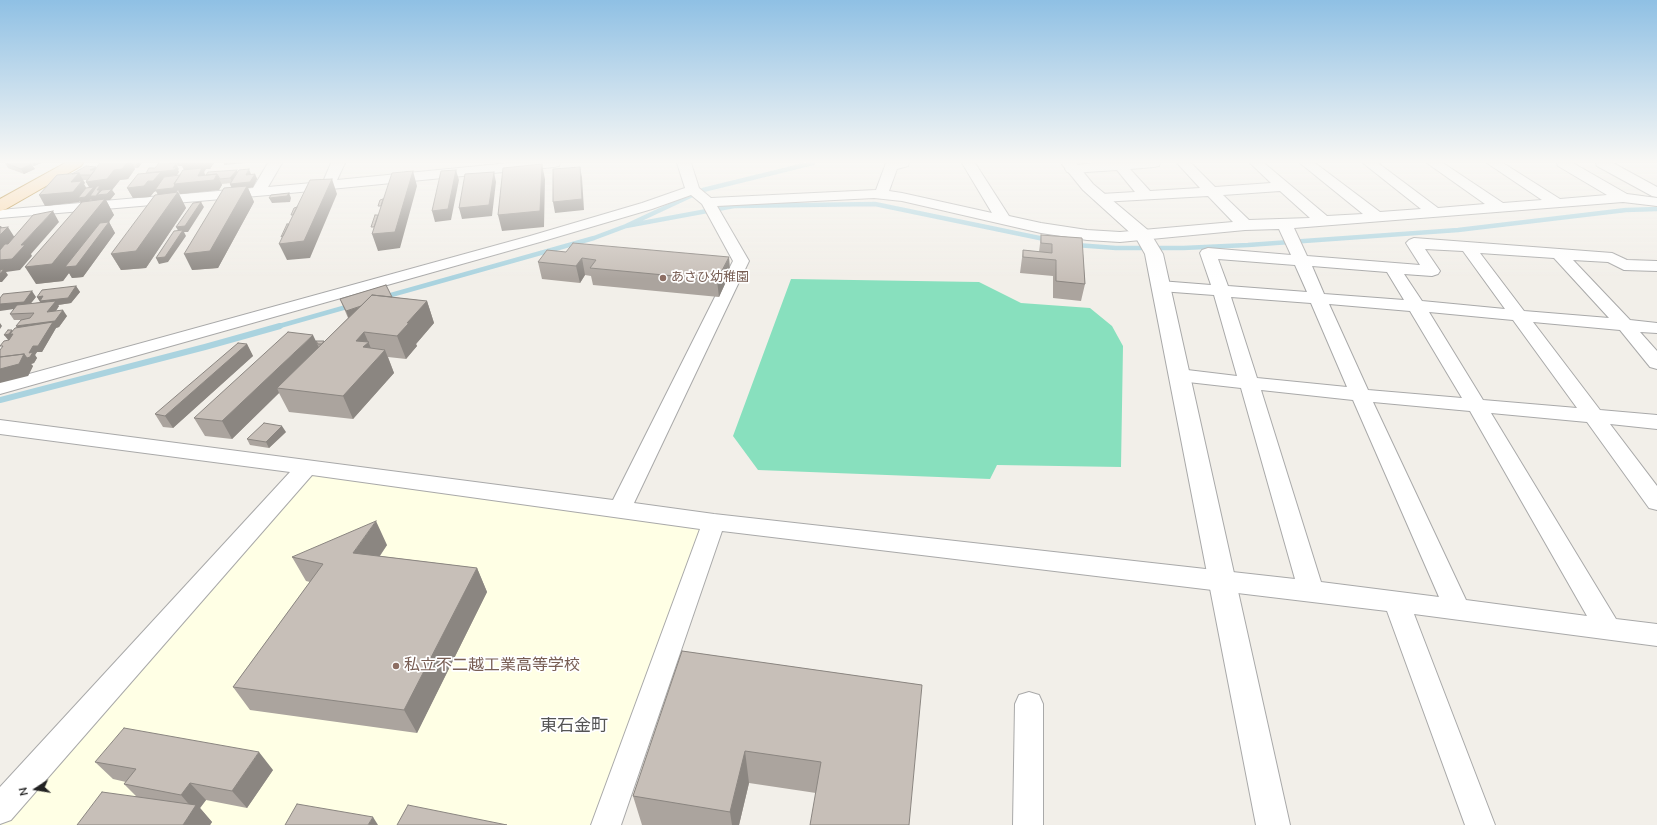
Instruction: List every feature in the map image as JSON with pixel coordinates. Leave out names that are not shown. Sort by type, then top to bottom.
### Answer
[{"type":"street","points":[[0,214],[140,202]]},
{"type":"street","points":[[0,388],[535,239],[661,202]]},
{"type":"street","points":[[620,510],[741,261],[708,202],[716,202]]},
{"type":"street","points":[[922,202],[1041,228],[1087,235],[1120,237],[1245,225],[1285,224],[1577,202]]},
{"type":"street","points":[[991,202],[1002,219]]},
{"type":"street","points":[[1105,202],[1143,235],[1154,254],[1273,825]]},
{"type":"street","points":[[1222,202],[1245,225]]},
{"type":"street","points":[[1300,202],[1323,221]]},
{"type":"street","points":[[1357,202],[1377,217]]},
{"type":"street","points":[[1421,202],[1436,213]]},
{"type":"street","points":[[1491,202],[1499,207]]},
{"type":"street","points":[[1285,224],[1457,609]]},
{"type":"street","points":[[1311,591],[1221,290],[1208,253],[1432,271],[1414,243],[1612,258],[1624,265],[1657,266]]},
{"type":"street","points":[[1467,246],[1657,502]]},
{"type":"street","points":[[1558,253],[1625,325],[1657,363]]},
{"type":"street","points":[[1393,269],[1608,628]]},
{"type":"street","points":[[1160,286],[1416,306],[1657,328]]},
{"type":"street","points":[[1179,376],[1657,422]]},
{"type":"street","points":[[0,427],[714,522],[1223,580],[1657,635]]},
{"type":"street","points":[[0,809],[307,467]]},
{"type":"street","points":[[606,825],[714,522]]},
{"type":"street","points":[[1396,601],[1480,825]]},
{"type":"street","points":[[1028,825],[1029,704]]},
{"type":"shaded area","name":"私立不二越工業高等学校","points":[[307,467],[714,522],[606,825],[0,825],[0,809]]},
{"type":"green space","points":[[791,279],[979,282],[1021,303],[1090,308],[1112,326],[1123,346],[1121,467],[997,465],[990,479],[758,470],[733,436]]},
{"type":"building","points":[[82,202],[103,202],[52,264],[25,267]]},
{"type":"building","points":[[150,202],[171,202],[136,251],[111,254]]},
{"type":"building","points":[[201,202],[185,226],[176,227],[193,203]]},
{"type":"building","points":[[216,202],[238,202],[210,251],[184,254]]},
{"type":"building","points":[[300,202],[322,202],[304,241],[279,244]]},
{"type":"building","points":[[380,202],[382,202],[381,206],[378,206]]},
{"type":"building","points":[[383,202],[404,202],[395,232],[372,234]]},
{"type":"building","points":[[434,202],[450,202],[448,209],[432,211]]},
{"type":"building","points":[[460,202],[490,202],[489,205],[459,208]]},
{"type":"building","points":[[499,202],[540,202],[540,211],[498,215]]},
{"type":"building","points":[[297,207],[293,215],[291,215],[294,208]]},
{"type":"building","points":[[53,211],[21,245],[25,245],[12,259],[0,260],[0,250],[5,244],[8,244],[33,215]]},
{"type":"building","points":[[375,215],[378,215],[374,227],[371,227]]},
{"type":"building","points":[[109,222],[76,266],[65,267],[100,223]]},
{"type":"building","points":[[287,224],[289,224],[281,237]]},
{"type":"building","points":[[8,227],[0,235],[0,228]]},
{"type":"building","points":[[183,230],[165,257],[156,258],[174,231]]},
{"type":"building","points":[[1041,235],[1082,238],[1085,284],[1056,281],[1056,260],[1023,257],[1023,250],[1052,253],[1052,244],[1041,243]]},
{"type":"building","points":[[573,243],[729,257],[717,280],[590,268],[596,260],[582,258],[576,266],[538,262],[547,250],[566,252]]},
{"type":"building","points":[[386,285],[392,297],[372,295],[361,306],[346,311],[340,299]]},
{"type":"building","points":[[76,286],[68,298],[40,301],[43,296],[37,297],[42,290]]},
{"type":"building","points":[[32,291],[24,302],[0,304],[0,298],[3,294]]},
{"type":"building","points":[[372,295],[427,301],[397,336],[364,332],[356,341],[369,342],[363,347],[385,350],[343,396],[277,388]]},
{"type":"building","points":[[56,301],[47,312],[63,310],[55,321],[16,326],[21,320],[30,318],[34,313],[10,314],[17,305]]},
{"type":"building","points":[[53,322],[38,346],[33,346],[29,353],[33,352],[30,357],[27,358],[24,354],[0,357],[0,350],[3,346],[0,346],[4,341],[9,340],[13,334],[10,334],[15,328]]},
{"type":"building","points":[[8,330],[12,330],[9,334],[4,335]]},
{"type":"building","points":[[288,332],[313,335],[222,421],[194,418]]},
{"type":"building","points":[[316,341],[324,341],[322,344],[318,344]]},
{"type":"building","points":[[238,343],[247,344],[165,416],[155,414]]},
{"type":"building","points":[[24,354],[19,364],[0,369],[0,357]]},
{"type":"building","points":[[264,423],[282,426],[266,442],[247,439]]},
{"type":"building","points":[[376,521],[353,553],[477,568],[404,710],[233,687],[323,564],[292,557]]},
{"type":"building","points":[[682,651],[922,685],[909,825],[810,825],[821,762],[745,751],[730,812],[633,796]]},
{"type":"building","points":[[124,728],[259,752],[232,791],[190,783],[181,795],[124,784],[136,769],[95,762]]},
{"type":"building","points":[[102,792],[196,805],[183,825],[77,825]]},
{"type":"building","points":[[297,804],[373,817],[368,825],[285,825]]},
{"type":"building","points":[[408,805],[507,825],[397,825]]},
{"type":"waterway","points":[[626,226],[678,202]]},
{"type":"waterway","points":[[626,226],[734,206],[875,204],[1049,240]]},
{"type":"waterway","points":[[1076,245],[1116,248],[1183,248],[1248,245],[1458,230],[1626,210],[1657,209]]},
{"type":"waterway","points":[[384,297],[594,238],[626,226]]},
{"type":"waterway","points":[[276,327],[350,306]]},
{"type":"waterway","points":[[0,400],[280,326]]},
{"type":"place","name":"あさひ幼稚園","points":[[663,278]]},
{"type":"place","name":"私立不二越工業高等学校","points":[[396,666]]},
{"type":"district","name":"東石金町","points":[[574,727]]}]
